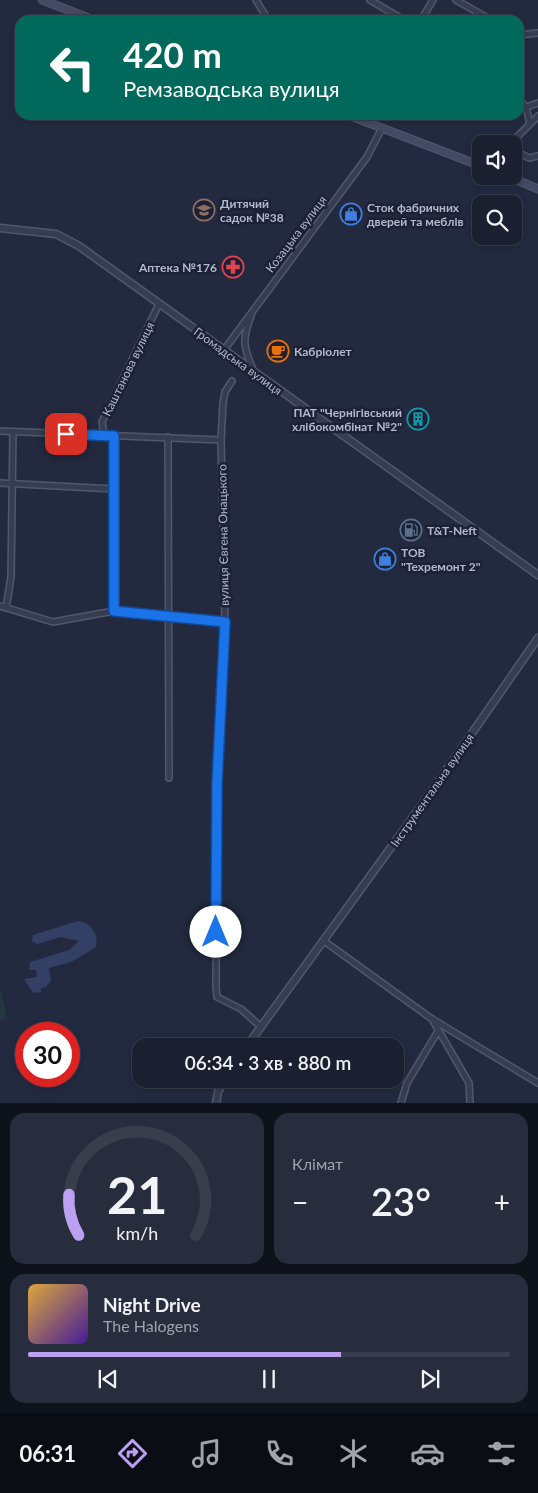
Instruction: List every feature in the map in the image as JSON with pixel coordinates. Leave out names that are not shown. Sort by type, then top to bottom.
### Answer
[{"type":"main road","points":[[42,0],[81,15]]},
{"type":"main road","points":[[361,120],[472,163]]},
{"type":"main road","points":[[522,182],[538,189]]},
{"type":"street","points":[[256,0],[265,15]]},
{"type":"street","points":[[370,0],[396,15]]},
{"type":"street","points":[[424,15],[433,0]]},
{"type":"street","points":[[456,0],[482,15]]},
{"type":"street","points":[[524,34],[538,33]]},
{"type":"street","points":[[526,107],[538,103]]},
{"type":"street","points":[[524,105],[530,124]]},
{"type":"street","points":[[519,135],[538,116]]},
{"type":"street","name":"Козацька вулиця","points":[[224,350],[367,157],[382,128]]},
{"type":"street","points":[[522,155],[528,158],[538,156]]},
{"type":"street","name":"Громадська вулиця","points":[[0,228],[64,237],[255,374],[432,497],[538,575]]},
{"type":"street","name":"Каштанова вулиця","points":[[104,435],[102,422],[159,304]]},
{"type":"street","points":[[254,309],[244,338],[246,354],[255,374]]},
{"type":"street","name":"вулиця Євгена Онацького","points":[[232,381],[225,392],[223,402],[221,440],[225,622],[217,784],[217,997],[241,1009],[261,1027]]},
{"type":"street","points":[[0,431],[221,440]]},
{"type":"street","points":[[13,432],[11,577],[3,607],[54,622],[114,611],[225,622]]},
{"type":"street","name":"Каштанова вулиця","points":[[114,436],[114,611]]},
{"type":"street","points":[[168,437],[169,778]]},
{"type":"street","points":[[0,483],[114,489]]},
{"type":"street","name":"Інструментальна вулиця","points":[[253,1038],[429,795],[538,638]]},
{"type":"street","points":[[324,941],[432,1019],[538,1083]]},
{"type":"street","points":[[432,1019],[469,1083],[470,1103]]},
{"type":"street","points":[[401,1103],[407,1083],[438,1032]]},
{"type":"street","points":[[216,1103],[220,1088]]},
{"type":"shaded area","points":[[0,987],[7,1018],[0,1021]]},
{"type":"water","points":[[78,921],[87,924],[93,930],[97,942],[96,947],[73,961],[49,968],[51,981],[46,987],[41,988],[41,992],[33,993],[24,979],[37,977],[36,970],[29,970],[30,962],[69,950],[79,941],[61,937],[37,944],[32,941],[33,935]]},
{"type":"place","name":"Дитячий садок №38","points":[[204,210]]},
{"type":"place","name":"Сток фабричних дверей та меблів","points":[[351,214]]},
{"type":"place","name":"Аптека №176","points":[[233,267]]},
{"type":"place","name":"Кабріолет","points":[[278,351]]},
{"type":"place","name":"ПАТ \"Чернігівський хлібокомбінат №2\"","points":[[418,419]]},
{"type":"place","name":"T&T-Neft","points":[[411,530]]},
{"type":"place","name":"ТОВ \"Техремонт 2\"","points":[[385,559]]},
{"type":"route","points":[[66,434],[114,436],[114,611],[225,622],[217,784],[216,932]]}]
